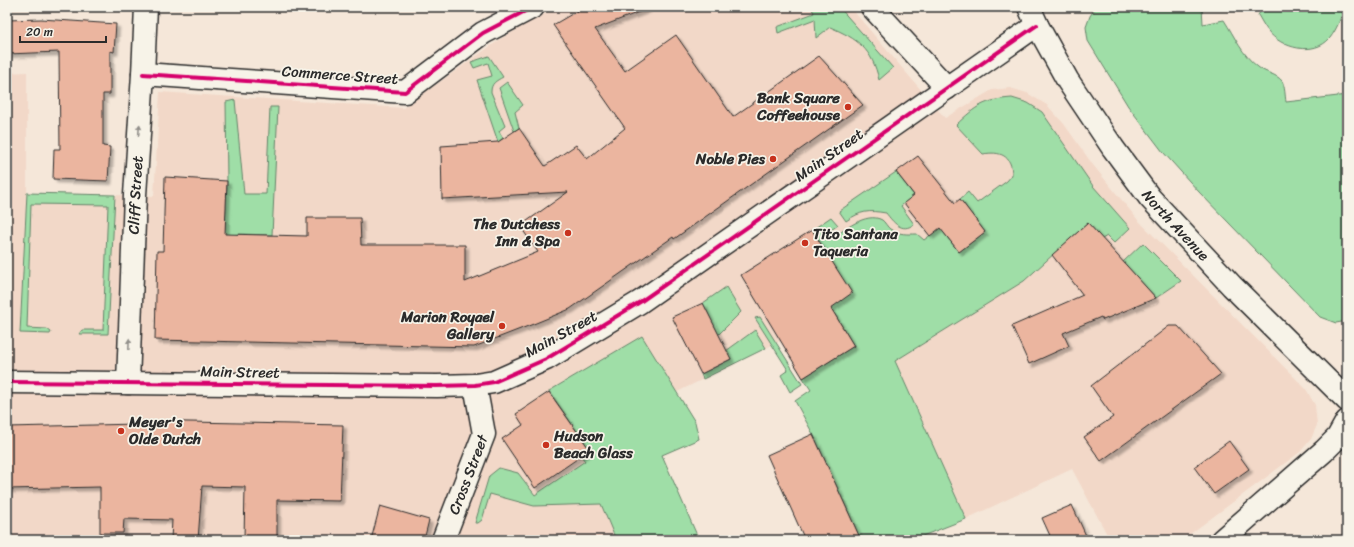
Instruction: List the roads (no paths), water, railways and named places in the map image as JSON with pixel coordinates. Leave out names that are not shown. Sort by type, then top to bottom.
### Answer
[{"type":"main road","name":"Cliff Street","points":[[128,383],[135,195],[146,7]]},
{"type":"main road","name":"Commerce Street","points":[[143,74],[405,92],[483,33],[533,7]]},
{"type":"main road","points":[[872,7],[947,88]]},
{"type":"main road","name":"Main Street","points":[[7,382],[429,386],[474,385],[494,382],[546,359],[640,302],[947,88],[1033,16]]},
{"type":"main road","name":"North Avenue","points":[[1033,16],[1068,81],[1113,148],[1150,198],[1232,286],[1347,400]]},
{"type":"main road","name":"Cross Street","points":[[443,540],[484,434],[474,385]]},
{"type":"main road","points":[[1222,540],[1324,451],[1338,437],[1347,421]]},
{"type":"place","name":"Bank Square Coffeehouse","points":[[848,107]]},
{"type":"place","name":"Noble Pies","points":[[773,159]]},
{"type":"place","name":"The Dutchess Inn & Spa","points":[[568,233]]},
{"type":"place","name":"Tito Santana Taqueria","points":[[805,243]]},
{"type":"place","name":"Marion Royael Gallery","points":[[502,326]]},
{"type":"place","name":"Meyer's Olde Dutch","points":[[121,431]]},
{"type":"place","name":"Hudson Beach Glass","points":[[546,445]]}]
